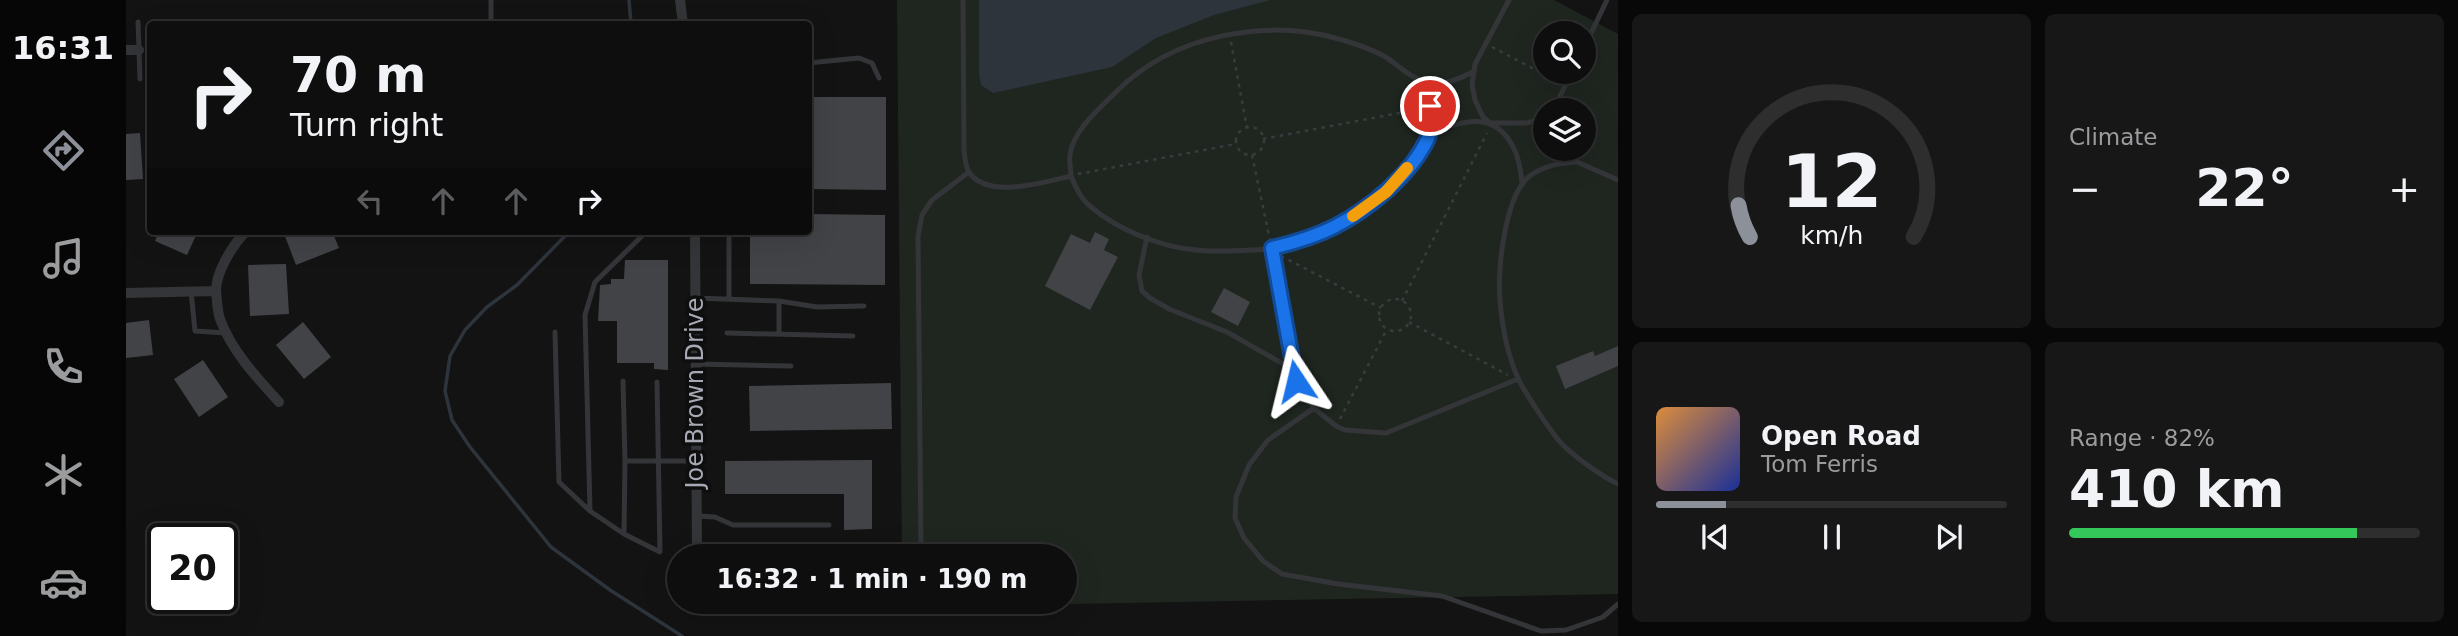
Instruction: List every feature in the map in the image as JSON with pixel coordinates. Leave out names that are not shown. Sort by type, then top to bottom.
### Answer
[{"type":"street","points":[[680,0],[682,21]]},
{"type":"street","points":[[126,50],[139,50]]},
{"type":"street","points":[[242,235],[236,242],[216,283],[219,318],[251,371],[279,402]]},
{"type":"street","name":"Joe Brown Drive","points":[[695,235],[697,544]]},
{"type":"street","points":[[126,293],[216,291]]},
{"type":"lane","points":[[491,0],[491,21]]},
{"type":"lane","points":[[963,0],[964,150],[969,172],[980,182],[1015,187],[1071,176]]},
{"type":"lane","points":[[1509,0],[1475,64],[1472,85],[1483,117],[1513,145],[1521,165],[1522,185]]},
{"type":"lane","points":[[1596,23],[1607,0]]},
{"type":"lane","points":[[138,22],[140,79]]},
{"type":"lane","points":[[1256,30],[1299,31],[1339,39],[1383,55],[1416,79],[1426,93],[1430,106],[1431,128],[1427,139],[1405,171],[1386,192],[1357,214],[1315,235],[1272,248],[1232,252],[1194,250],[1157,242],[1122,226],[1091,207],[1078,192],[1071,176],[1070,153],[1079,135],[1095,113],[1121,87],[1144,69],[1177,50],[1230,35],[1256,30]]},
{"type":"lane","points":[[812,63],[859,58],[872,63],[878,78]]},
{"type":"lane","points":[[1416,79],[1435,84],[1456,81],[1474,71]]},
{"type":"lane","points":[[1559,98],[1565,85]]},
{"type":"lane","points":[[1427,139],[1451,125],[1468,122],[1533,121]]},
{"type":"lane","points":[[1618,180],[1577,162],[1551,164],[1530,176],[1517,191],[1507,223],[1500,299],[1506,339],[1518,379],[1562,444],[1618,484]]},
{"type":"lane","points":[[921,544],[918,236],[922,215],[932,200],[969,172]]},
{"type":"lane","points":[[590,511],[585,315],[595,282],[643,235]]},
{"type":"lane","points":[[729,235],[729,299]]},
{"type":"lane","points":[[1147,237],[1139,275],[1142,291],[1170,309],[1227,332],[1294,370]]},
{"type":"lane","points":[[1272,248],[1296,381],[1314,408],[1336,426],[1345,430],[1385,433],[1518,379]]},
{"type":"lane","points":[[191,291],[195,331],[227,333]]},
{"type":"lane","points":[[695,298],[779,301],[817,307],[864,306]]},
{"type":"lane","points":[[779,301],[779,333]]},
{"type":"lane","points":[[555,332],[559,482],[590,511],[624,534],[660,552],[657,382]]},
{"type":"lane","points":[[727,333],[853,336]]},
{"type":"lane","points":[[695,364],[791,366]]},
{"type":"lane","points":[[623,381],[624,534]]},
{"type":"lane","points":[[1314,408],[1268,440],[1249,465],[1236,497],[1235,518],[1244,538],[1263,561],[1282,574],[1338,584],[1442,596],[1541,631],[1566,629],[1603,617],[1618,604]]},
{"type":"lane","points":[[625,461],[696,461]]},
{"type":"lane","points":[[696,516],[715,517],[733,525],[829,525]]},
{"type":"path","points":[[1230,35],[1247,128]]},
{"type":"path","points":[[1486,44],[1565,85]]},
{"type":"path","points":[[1263,139],[1430,106]]},
{"type":"path","points":[[1402,302],[1486,136],[1490,123]]},
{"type":"path","points":[[1247,128],[1258,130],[1263,139],[1261,150],[1252,155],[1241,152],[1236,144],[1237,135],[1247,128]]},
{"type":"path","points":[[1071,176],[1236,144]]},
{"type":"path","points":[[1252,155],[1272,248],[1285,260],[1381,308]]},
{"type":"path","points":[[1389,301],[1402,302],[1410,311],[1409,323],[1399,331],[1387,329],[1379,318],[1381,308],[1389,301]]},
{"type":"path","points":[[1409,323],[1518,379]]},
{"type":"path","points":[[1336,426],[1387,329]]},
{"type":"shaded area","points":[[897,0],[1554,0],[1594,21],[1533,21],[1533,84],[1596,84],[1596,22],[1618,34],[1618,594],[1077,604],[1077,544],[902,544]]},
{"type":"shaded area","points":[[979,0],[1270,0],[1214,15],[1156,38],[1112,67],[993,93],[981,85],[979,73]]},
{"type":"building","points":[[812,97],[886,97],[886,190],[812,189]]},
{"type":"building","points":[[140,133],[143,179],[126,180],[126,134]]},
{"type":"building","points":[[812,214],[885,215],[885,285],[750,284],[750,235],[812,235]]},
{"type":"building","points":[[1095,232],[1109,239],[1104,250],[1118,257],[1090,310],[1045,286],[1071,234],[1090,243]]},
{"type":"building","points":[[157,235],[196,235],[187,255],[155,241]]},
{"type":"building","points":[[285,235],[334,235],[339,248],[296,265]]},
{"type":"building","points":[[625,260],[668,260],[668,370],[654,369],[654,363],[617,363],[617,321],[598,321],[600,285],[611,284],[611,279],[624,279]]},
{"type":"building","points":[[286,264],[289,314],[250,316],[248,265]]},
{"type":"building","points":[[1224,288],[1250,302],[1238,326],[1211,312]]},
{"type":"building","points":[[149,320],[153,355],[126,358],[126,323]]},
{"type":"building","points":[[303,322],[331,357],[304,379],[276,345]]},
{"type":"building","points":[[1618,346],[1618,366],[1565,389],[1556,366],[1593,351],[1595,356]]},
{"type":"building","points":[[203,360],[228,397],[199,417],[174,379]]},
{"type":"building","points":[[891,383],[892,429],[750,431],[749,386]]},
{"type":"building","points":[[872,460],[872,529],[844,530],[844,494],[725,494],[725,461]]},
{"type":"waterway","points":[[629,0],[631,21]]},
{"type":"waterway","points":[[566,235],[517,285],[487,307],[465,330],[450,356],[445,391],[452,420],[470,447],[551,547],[610,590],[682,636]]},
{"type":"slow traffic","points":[[1353,216],[1386,192],[1407,168]]},
{"type":"route","points":[[1296,381],[1272,248],[1334,228],[1386,192],[1405,171],[1427,139],[1431,128],[1430,106]]}]
